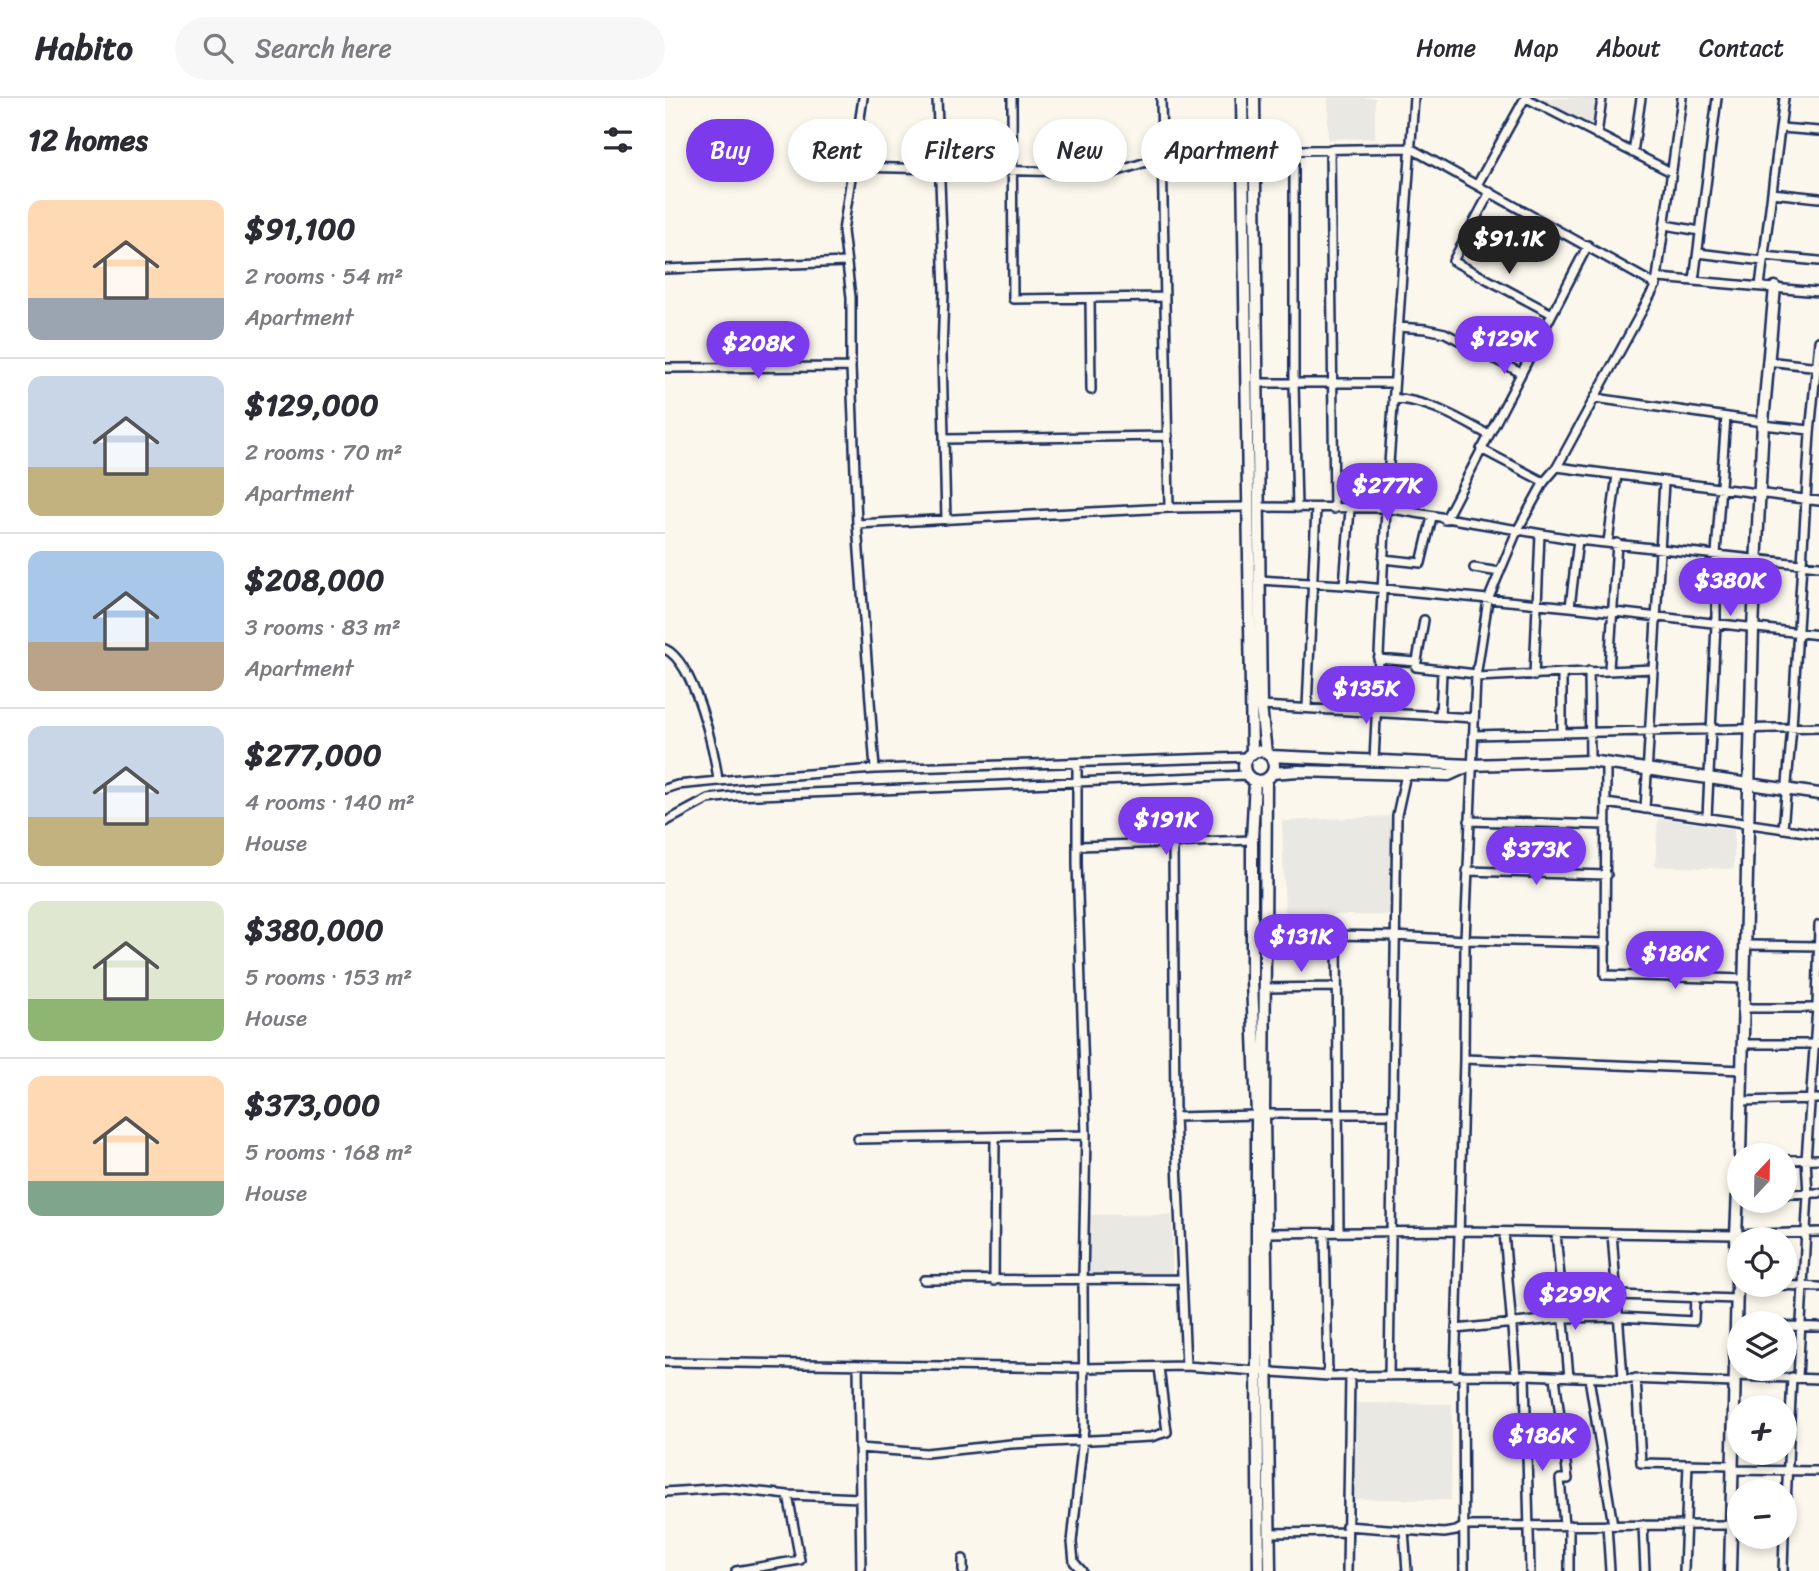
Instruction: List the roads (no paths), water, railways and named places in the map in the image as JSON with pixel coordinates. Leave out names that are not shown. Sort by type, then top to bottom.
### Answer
[{"type":"street","points":[[860,119],[863,98]]},
{"type":"street","points":[[937,98],[937,119]]},
{"type":"street","points":[[1011,98],[1012,119]]},
{"type":"street","points":[[1161,98],[1161,119]]},
{"type":"street","points":[[1242,98],[1242,119]]},
{"type":"street","points":[[1254,98],[1254,119]]},
{"type":"street","points":[[1374,761],[1386,509],[1414,98]]},
{"type":"street","points":[[1477,185],[1526,98],[1671,172]]},
{"type":"street","points":[[1597,135],[1602,98]]},
{"type":"street","points":[[1633,153],[1641,98]]},
{"type":"street","points":[[1464,1571],[1465,1526],[1457,1329],[1467,871],[1476,676],[1488,600],[1517,531],[1544,482],[1557,467],[1658,281],[1682,98]]},
{"type":"street","points":[[1695,281],[1717,98]]},
{"type":"street","points":[[1760,286],[1784,98]]},
{"type":"street","points":[[1781,128],[1819,131]]},
{"type":"street","points":[[1302,150],[1410,148],[1658,281],[1695,281],[1819,292]]},
{"type":"street","points":[[1330,149],[1334,509]]},
{"type":"street","points":[[1019,170],[1112,173],[1141,163]]},
{"type":"street","points":[[851,182],[843,231],[852,297],[851,367],[857,524],[875,769]]},
{"type":"street","points":[[939,182],[944,292],[942,355],[946,520]]},
{"type":"street","points":[[1013,182],[1013,299],[1165,297]]},
{"type":"street","points":[[1163,182],[1169,508]]},
{"type":"street","points":[[1243,182],[1253,507],[1259,580],[1261,706],[1268,755],[1274,764],[1260,777],[1252,840],[1252,980],[1266,1233],[1259,1571]]},
{"type":"street","points":[[1254,182],[1257,383],[1250,755],[1244,765],[1260,777]]},
{"type":"street","points":[[1294,182],[1297,508]]},
{"type":"street","points":[[1490,192],[1454,261],[1552,314]]},
{"type":"street","points":[[1772,194],[1819,198]]},
{"type":"street","points":[[1665,225],[1700,231]]},
{"type":"street","points":[[1445,520],[1588,245]]},
{"type":"street","points":[[1698,253],[1819,261]]},
{"type":"street","points":[[665,269],[847,262]]},
{"type":"street","points":[[1740,1143],[1753,629],[1767,361],[1775,288]]},
{"type":"street","points":[[1090,298],[1091,390]]},
{"type":"street","points":[[1398,327],[1444,333],[1521,373]]},
{"type":"street","points":[[1783,829],[1788,790],[1810,431],[1819,341]]},
{"type":"street","points":[[1767,361],[1818,367]]},
{"type":"street","points":[[665,368],[851,367]]},
{"type":"street","points":[[1257,383],[1394,383]]},
{"type":"street","points":[[1393,398],[1417,400],[1434,406],[1489,435]]},
{"type":"street","points":[[1595,398],[1819,433]]},
{"type":"street","points":[[1707,818],[1716,624],[1716,554],[1725,417]]},
{"type":"street","points":[[944,439],[1168,436]]},
{"type":"street","points":[[1482,449],[1544,482]]},
{"type":"street","points":[[1557,467],[1819,502]]},
{"type":"street","points":[[1608,542],[1616,475]]},
{"type":"street","points":[[1645,809],[1664,482]]},
{"type":"street","points":[[857,524],[1169,508],[1386,509],[1578,540],[1819,566]]},
{"type":"street","points":[[1307,708],[1315,508]]},
{"type":"street","points":[[1344,585],[1349,509]]},
{"type":"street","points":[[1383,559],[1421,563],[1432,517]]},
{"type":"street","points":[[1534,676],[1540,534]]},
{"type":"street","points":[[1570,607],[1578,540]]},
{"type":"street","points":[[1609,669],[1617,543]]},
{"type":"street","points":[[1474,568],[1500,572]]},
{"type":"street","points":[[1259,580],[1344,585],[1570,607],[1819,635]]},
{"type":"street","points":[[1424,620],[1416,667],[1476,676],[1534,676],[1609,669],[1652,669]]},
{"type":"street","points":[[665,649],[673,652],[688,674],[715,754],[718,781]]},
{"type":"street","points":[[1378,659],[1416,662]]},
{"type":"street","points":[[1589,671],[1590,761]]},
{"type":"street","points":[[1440,716],[1442,672]]},
{"type":"street","points":[[1562,673],[1562,732]]},
{"type":"street","points":[[1261,706],[1474,718]]},
{"type":"street","points":[[1473,735],[1819,727]]},
{"type":"street","points":[[665,789],[677,785],[718,781],[875,769],[1077,764],[1268,755],[1471,765],[1590,761],[1819,794]]},
{"type":"street","points":[[1077,764],[1086,1135],[1083,1439],[1072,1542],[1074,1562],[1081,1571]]},
{"type":"street","points":[[1606,764],[1605,975],[1745,979]]},
{"type":"street","points":[[665,822],[708,799],[734,796],[1077,781],[1260,777],[1298,771],[1449,775],[1471,765]]},
{"type":"street","points":[[1389,1376],[1397,815],[1406,774]]},
{"type":"street","points":[[1260,777],[1265,988],[1261,1114],[1262,1370],[1270,1571]]},
{"type":"street","points":[[1606,803],[1819,834]]},
{"type":"street","points":[[1469,821],[1606,825]]},
{"type":"street","points":[[1079,846],[1252,840]]},
{"type":"street","points":[[1173,843],[1175,1117],[1187,1366]]},
{"type":"street","points":[[1467,871],[1607,874]]},
{"type":"street","points":[[1797,1360],[1807,1233],[1807,1160],[1815,1099],[1819,925]]},
{"type":"street","points":[[1263,934],[1606,943]]},
{"type":"street","points":[[1337,936],[1339,1232]]},
{"type":"street","points":[[1746,945],[1818,946]]},
{"type":"street","points":[[1265,988],[1336,987]]},
{"type":"street","points":[[1744,1008],[1818,1009]]},
{"type":"street","points":[[1743,1044],[1816,1044]]},
{"type":"street","points":[[1464,1059],[1742,1070]]},
{"type":"street","points":[[1740,1101],[1815,1099]]},
{"type":"street","points":[[1175,1117],[1391,1114]]},
{"type":"street","points":[[858,1139],[1086,1135]]},
{"type":"street","points":[[995,1137],[995,1281]]},
{"type":"street","points":[[1797,1160],[1819,1159]]},
{"type":"street","points":[[1797,1194],[1819,1193]]},
{"type":"street","points":[[1266,1233],[1459,1231],[1727,1235]]},
{"type":"street","points":[[1504,1232],[1516,1376]]},
{"type":"street","points":[[1797,1233],[1819,1232]]},
{"type":"street","points":[[1325,1233],[1328,1376]]},
{"type":"street","points":[[1556,1233],[1569,1377]]},
{"type":"street","points":[[1612,1233],[1623,1378]]},
{"type":"street","points":[[924,1280],[1182,1279]]},
{"type":"street","points":[[1797,1286],[1819,1287]]},
{"type":"street","points":[[1617,1295],[1737,1299],[1737,1311]]},
{"type":"street","points":[[1457,1329],[1564,1318],[1618,1317],[1694,1321],[1695,1297]]},
{"type":"street","points":[[1797,1327],[1819,1327]]},
{"type":"street","points":[[665,1362],[1083,1368],[1187,1366],[1328,1376],[1525,1375],[1727,1380]]},
{"type":"street","points":[[857,1365],[861,1571]]},
{"type":"street","points":[[859,1448],[926,1452],[1083,1439],[1151,1437],[1167,1432],[1159,1367]]},
{"type":"street","points":[[1347,1571],[1350,1375]]},
{"type":"street","points":[[1525,1375],[1529,1571]]},
{"type":"street","points":[[1555,1377],[1568,1479],[1560,1479],[1569,1571]]},
{"type":"street","points":[[1797,1377],[1819,1379]]},
{"type":"street","points":[[1589,1378],[1610,1525],[1610,1571]]},
{"type":"street","points":[[1636,1378],[1641,1463],[1819,1471]]},
{"type":"street","points":[[1731,1479],[1734,1381]]},
{"type":"street","points":[[1788,1479],[1795,1381]]},
{"type":"street","points":[[1683,1571],[1688,1464]]},
{"type":"street","points":[[665,1492],[724,1488],[788,1495],[860,1498]]},
{"type":"street","points":[[736,1571],[800,1560],[788,1495]]},
{"type":"street","points":[[1643,1525],[1645,1571]]},
{"type":"street","points":[[1269,1534],[1346,1529],[1444,1533],[1465,1526],[1727,1525]]},
{"type":"street","points":[[1404,1530],[1407,1571]]},
{"type":"street","points":[[1730,1549],[1730,1571]]},
{"type":"street","points":[[1783,1571],[1784,1549]]},
{"type":"street","points":[[963,1559],[963,1571]]}]
